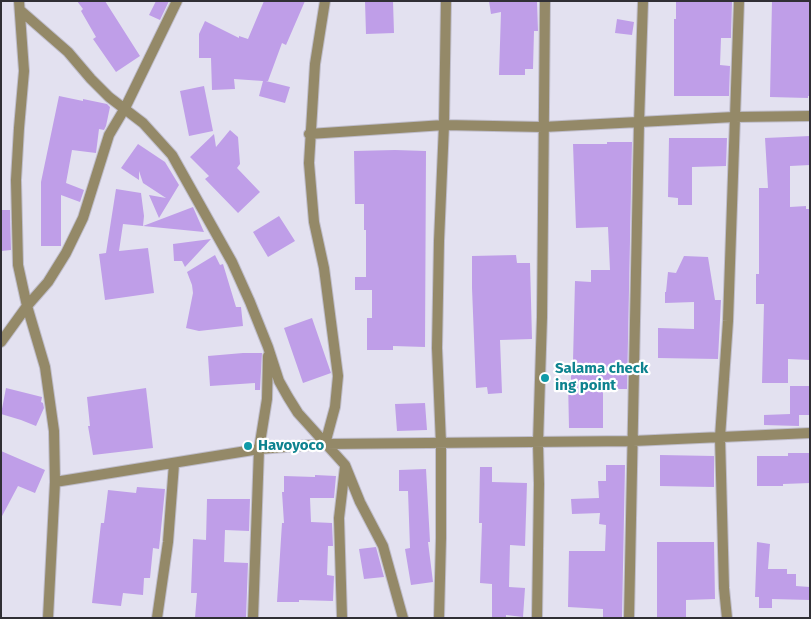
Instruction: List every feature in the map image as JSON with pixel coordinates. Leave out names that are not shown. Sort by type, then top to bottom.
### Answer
[{"type":"street","points":[[1,342],[27,306],[48,282],[66,253],[83,218],[109,135],[125,108],[176,1]]},
{"type":"street","points":[[325,1],[315,64],[309,163],[314,222],[324,268],[338,376],[335,407],[325,444]]},
{"type":"street","points":[[440,618],[441,444],[437,348],[446,1]]},
{"type":"street","points":[[537,618],[545,1]]},
{"type":"street","points":[[629,618],[643,1]]},
{"type":"street","points":[[727,618],[724,588],[720,437],[728,321],[739,1]]},
{"type":"street","points":[[20,6],[68,52],[109,97],[147,127],[172,155],[232,262],[268,347],[279,381],[298,413],[345,465],[360,502],[382,546],[403,618]]},
{"type":"street","points":[[20,6],[24,71],[18,128],[16,180],[18,265],[27,306],[45,368],[54,431],[55,482],[48,618]]},
{"type":"street","points":[[310,134],[444,125],[544,127],[734,117],[810,116]]},
{"type":"street","points":[[253,618],[259,449],[267,399],[268,347]]},
{"type":"street","points":[[55,482],[259,449],[325,444],[633,441],[810,433]]},
{"type":"street","points":[[157,618],[168,542],[174,464]]},
{"type":"street","points":[[342,618],[339,518],[345,465]]},
{"type":"building","points":[[77,1],[105,1],[140,56],[116,72],[93,39],[96,37],[81,11],[83,9]]},
{"type":"building","points":[[156,1],[169,1],[160,20],[149,15]]},
{"type":"building","points":[[264,1],[305,1],[286,45],[282,43],[268,81],[266,81],[290,87],[285,103],[259,96],[263,81],[234,79],[235,89],[212,90],[211,58],[199,58],[199,34],[205,21],[239,38],[239,36],[248,39]]},
{"type":"building","points":[[365,1],[393,1],[394,33],[366,34]]},
{"type":"building","points":[[489,1],[537,1],[538,31],[534,31],[533,69],[525,69],[525,75],[499,75],[501,12],[491,14]]},
{"type":"building","points":[[676,1],[732,1],[731,38],[721,38],[720,65],[730,66],[729,96],[674,96],[674,19],[676,19]]},
{"type":"building","points":[[772,1],[810,2],[810,96],[808,98],[770,97]]},
{"type":"building","points":[[617,19],[634,22],[632,35],[615,33]]},
{"type":"building","points":[[204,86],[213,131],[189,136],[180,91]]},
{"type":"building","points":[[59,96],[107,104],[110,107],[104,130],[99,129],[96,153],[72,150],[66,183],[84,190],[80,202],[61,195],[61,246],[41,246],[41,182]]},
{"type":"building","points":[[230,130],[238,137],[240,164],[237,168],[260,192],[238,213],[205,179],[209,176],[190,157],[214,134],[216,147]]},
{"type":"building","points":[[810,136],[810,165],[790,166],[790,207],[806,206],[806,209],[810,209],[810,360],[788,359],[788,383],[762,383],[764,304],[756,304],[756,274],[759,274],[759,188],[768,188],[765,138]]},
{"type":"building","points":[[669,138],[727,138],[726,166],[692,167],[692,205],[678,205],[678,198],[668,197]]},
{"type":"building","points":[[607,142],[632,142],[627,389],[603,389],[603,428],[569,428],[568,380],[571,380],[571,361],[573,361],[575,281],[591,282],[591,270],[610,270],[608,227],[576,228],[573,144],[607,144]]},
{"type":"building","points":[[138,144],[165,162],[179,185],[159,218],[149,195],[166,198],[143,183],[139,171],[139,180],[121,168]]},
{"type":"building","points":[[354,151],[426,151],[425,347],[393,346],[393,350],[367,350],[367,318],[372,318],[372,290],[355,290],[355,277],[366,277],[366,230],[364,230],[364,204],[355,204]]},
{"type":"building","points":[[116,189],[141,193],[144,216],[143,226],[123,224],[119,251],[148,248],[154,293],[105,300],[99,254],[106,253]]},
{"type":"building","points":[[193,207],[204,232],[143,226]]},
{"type":"building","points":[[1,210],[10,210],[11,250],[1,251]]},
{"type":"building","points":[[279,216],[295,241],[268,257],[253,232]]},
{"type":"building","points":[[211,239],[185,267],[182,261],[174,261],[173,244]]},
{"type":"building","points":[[215,255],[220,265],[223,264],[236,307],[241,307],[243,326],[199,331],[186,328],[193,293],[187,272]]},
{"type":"building","points":[[516,255],[517,263],[530,263],[532,339],[500,340],[502,393],[488,394],[487,387],[476,388],[472,256]]},
{"type":"building","points":[[684,256],[708,257],[715,300],[721,300],[718,359],[658,358],[658,328],[694,329],[694,302],[665,303],[668,272],[676,273]]},
{"type":"building","points":[[312,318],[331,373],[303,383],[284,328]]},
{"type":"building","points":[[262,353],[260,390],[255,390],[255,383],[210,386],[208,356]]},
{"type":"building","points":[[790,386],[810,386],[810,415],[799,415],[799,426],[764,425],[764,415],[790,414]]},
{"type":"building","points":[[6,388],[42,397],[41,402],[44,408],[36,426],[1,414]]},
{"type":"building","points":[[146,388],[153,448],[93,455],[88,426],[90,426],[87,397]]},
{"type":"building","points":[[425,403],[427,430],[397,431],[395,404]]},
{"type":"building","points":[[1,451],[45,470],[35,493],[18,486],[1,518]]},
{"type":"building","points":[[788,453],[810,453],[810,483],[757,486],[757,456],[788,456]]},
{"type":"building","points":[[660,455],[714,456],[714,487],[660,486]]},
{"type":"building","points":[[606,465],[625,465],[622,618],[603,618],[603,609],[568,607],[569,551],[605,551],[606,525],[599,524],[600,513],[572,514],[571,499],[599,498],[598,481],[606,481]]},
{"type":"building","points":[[480,467],[492,467],[492,482],[527,483],[525,546],[510,545],[509,587],[525,588],[523,617],[506,615],[506,618],[492,618],[492,584],[480,583],[482,523],[479,523]]},
{"type":"building","points":[[426,469],[430,542],[428,542],[433,582],[411,585],[405,549],[410,548],[408,491],[399,491],[399,470]]},
{"type":"building","points":[[315,475],[336,476],[334,498],[310,498],[311,522],[332,523],[333,546],[328,546],[327,575],[334,576],[333,601],[299,600],[299,602],[277,602],[282,523],[284,523],[282,492],[284,492],[284,476],[315,477]]},
{"type":"building","points":[[137,487],[165,489],[159,549],[153,548],[150,578],[144,578],[143,595],[123,593],[121,606],[92,603],[101,523],[104,523],[108,490],[136,493]]},
{"type":"building","points":[[207,499],[250,499],[249,531],[225,530],[224,562],[248,563],[246,618],[195,618],[197,593],[191,593],[193,539],[206,540]]},
{"type":"building","points":[[657,542],[714,542],[715,599],[686,600],[686,618],[657,618]]},
{"type":"building","points":[[757,542],[770,544],[768,569],[787,569],[787,574],[796,574],[796,586],[810,587],[810,600],[772,599],[772,608],[759,608],[759,597],[755,597]]},
{"type":"building","points":[[376,547],[384,577],[364,579],[359,549]]},
{"type":"place","name":"Salama check ing point","points":[[545,378]]},
{"type":"place","name":"Havoyoco","points":[[248,446]]}]
